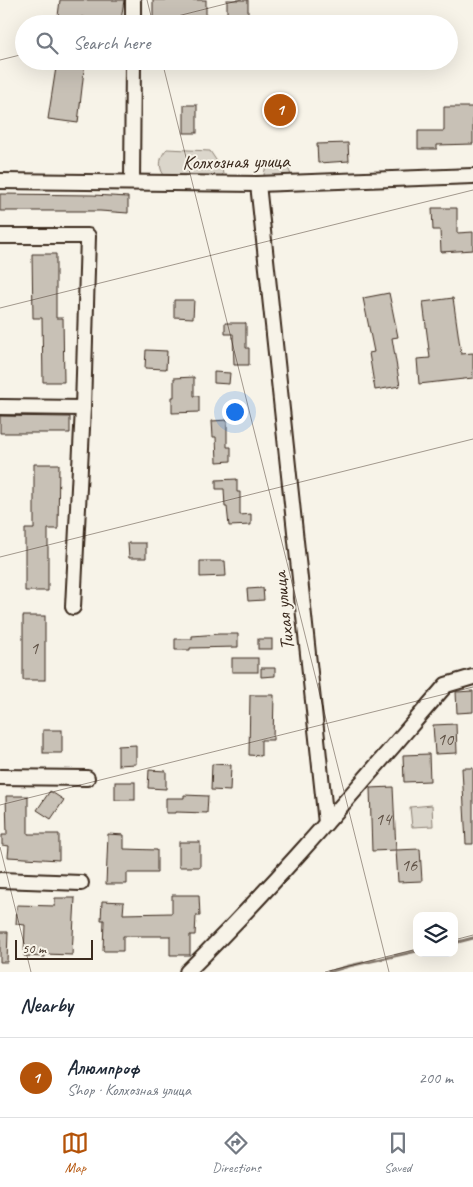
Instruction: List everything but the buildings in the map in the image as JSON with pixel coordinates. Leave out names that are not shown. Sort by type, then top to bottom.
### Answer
[{"type":"street","points":[[133,0],[133,15]]},
{"type":"street","points":[[132,182],[133,70]]},
{"type":"street","name":"Колхозная улица","points":[[0,181],[258,184],[473,176]]},
{"type":"street","name":"Тихая улица","points":[[258,184],[326,823]]},
{"type":"street","points":[[0,236],[88,236],[83,408],[73,606]]},
{"type":"street","points":[[0,407],[83,408]]},
{"type":"street","points":[[187,972],[242,917],[446,685],[473,677]]},
{"type":"street","points":[[0,777],[87,778]]},
{"type":"street","points":[[0,880],[81,883]]},
{"type":"shaded area","points":[[167,149],[210,151],[222,169],[223,174],[221,177],[168,178],[162,172],[160,164],[162,156]]},
{"type":"shaded area","points":[[275,161],[285,165],[291,175],[264,177],[266,167]]},
{"type":"shaded area","points":[[432,805],[433,826],[412,827],[410,807]]},
{"type":"waterway","points":[[458,942],[473,938]]},
{"type":"waterway","points":[[328,972],[413,952]]},
{"type":"place","name":"Алюмпроф","points":[[280,110]]}]
